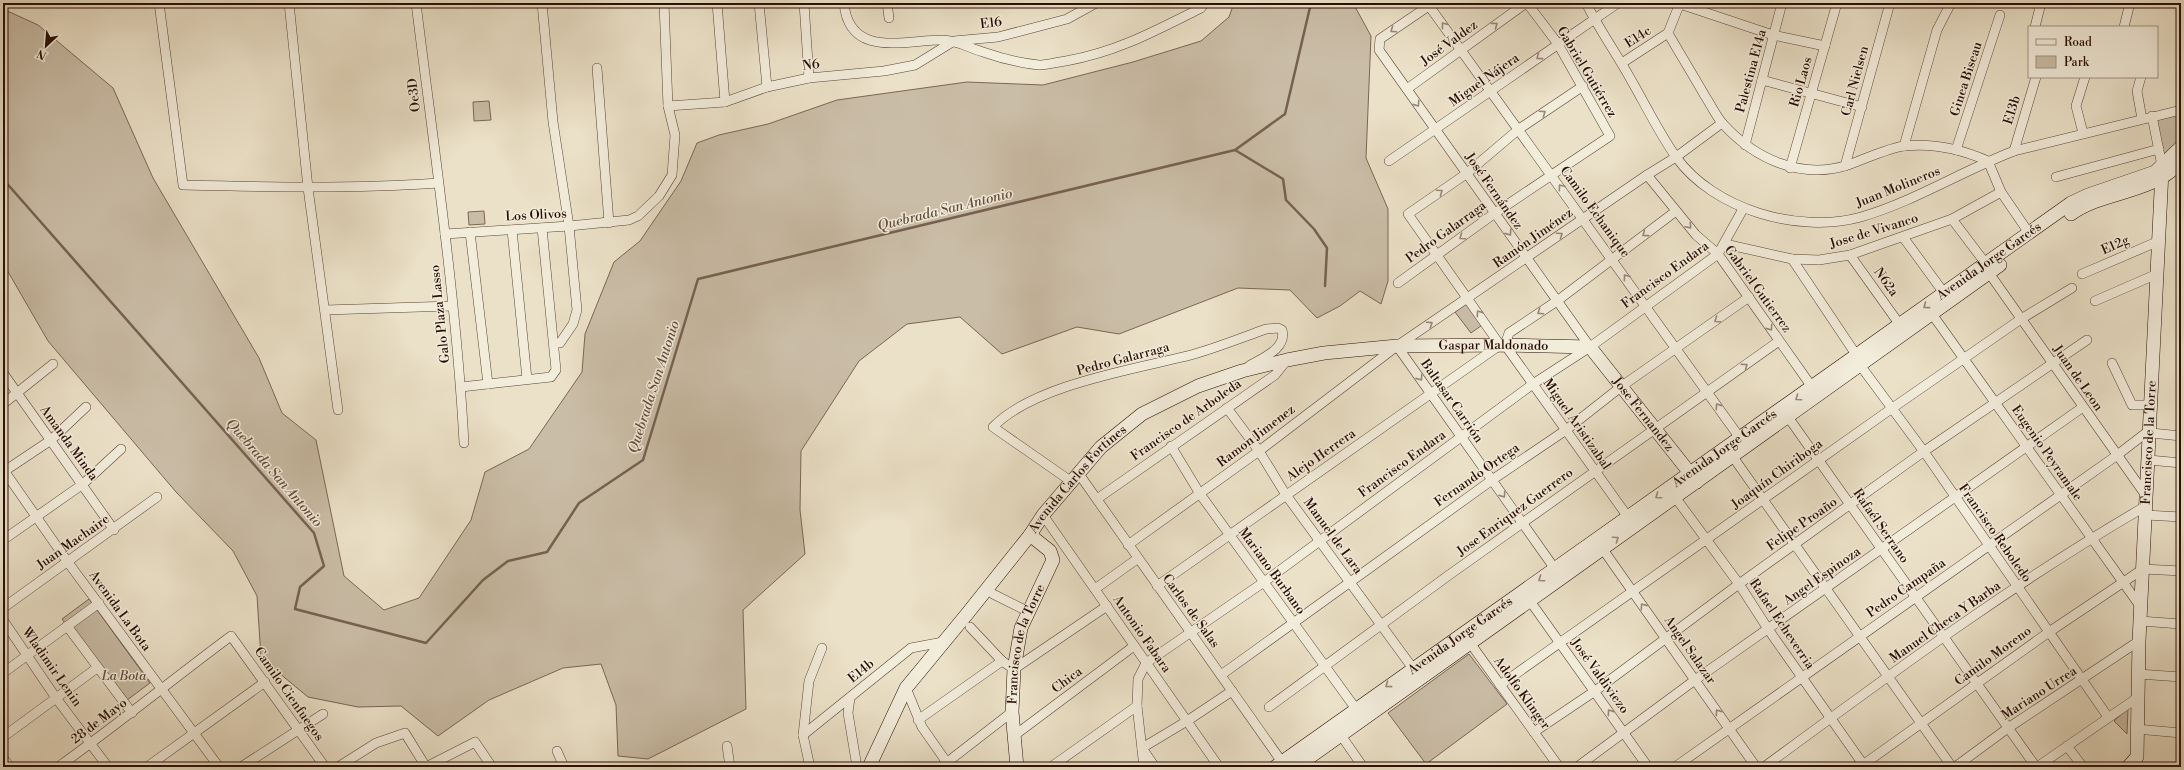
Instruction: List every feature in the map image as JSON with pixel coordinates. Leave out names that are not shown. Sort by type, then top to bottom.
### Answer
[{"type":"street","points":[[159,3],[182,185],[308,188],[396,186],[438,183]]},
{"type":"street","points":[[289,3],[308,188],[338,410]]},
{"type":"street","name":"Oe3D","points":[[416,3],[438,183]]},
{"type":"street","points":[[542,3],[553,122],[569,226],[576,317],[560,343],[554,343]]},
{"type":"street","points":[[664,3],[668,106]]},
{"type":"street","points":[[717,3],[725,102]]},
{"type":"street","points":[[759,3],[767,87]]},
{"type":"street","points":[[804,3],[809,78]]},
{"type":"street","name":"E16","points":[[844,3],[849,24],[859,34],[870,41],[902,44],[998,37],[1067,18],[1096,3]]},
{"type":"street","points":[[887,3],[889,18]]},
{"type":"street","points":[[954,41],[982,52],[1040,65],[1095,56],[1142,38],[1201,8],[1205,3]]},
{"type":"street","name":"Gabriel Gutiérrez","points":[[1527,3],[1558,44],[1610,136]]},
{"type":"street","name":"José Valdez","points":[[1407,89],[1527,3]]},
{"type":"street","name":"Juan Molineros","points":[[1586,3],[1593,18],[1622,63],[1676,158],[1702,182],[1743,209],[1798,222],[1830,223],[1853,218],[1921,195],[1988,161],[2014,151],[2181,110]]},
{"type":"street","name":"Miguel Nájera","points":[[1389,161],[1492,91],[1593,18],[1618,3]]},
{"type":"street","name":"Palestina E14a","points":[[1745,145],[1782,3]]},
{"type":"street","name":"Rio Laos","points":[[1790,168],[1838,3]]},
{"type":"street","name":"Carl Nielsen","points":[[1845,166],[1890,3]]},
{"type":"street","points":[[1904,146],[1937,30],[1951,3]]},
{"type":"street","points":[[2035,26],[2041,3]]},
{"type":"street","points":[[2124,26],[2130,3]]},
{"type":"street","name":"Camilo Echanique","points":[[1430,4],[1677,347],[1740,438]]},
{"type":"street","name":"José Fernández","points":[[1430,4],[1380,39],[1379,50],[1590,347]]},
{"type":"street","points":[[1825,46],[1773,35],[1680,4],[1668,33],[1722,123],[1745,145],[1766,159],[1790,168],[1821,170],[1845,166],[1904,146],[1956,150],[1988,161],[2001,192],[2030,233]]},
{"type":"street","name":"Ginea Biseau","points":[[1956,150],[2000,15]]},
{"type":"street","name":"E14c","points":[[1622,63],[1668,33]]},
{"type":"street","name":"N6","points":[[668,106],[725,102],[767,87],[809,78],[915,65],[954,41]]},
{"type":"street","points":[[597,68],[609,223]]},
{"type":"street","name":"E13b","points":[[2014,151],[2036,78]]},
{"type":"street","points":[[2083,133],[2076,106],[2085,78]]},
{"type":"street","points":[[2141,78],[2137,91],[2142,119]]},
{"type":"street","points":[[1762,80],[1862,107]]},
{"type":"street","points":[[1466,174],[1519,129],[1583,86]]},
{"type":"street","name":"Los Olivos","points":[[445,234],[609,223],[629,220],[638,216],[659,196],[672,174],[675,135],[668,106]]},
{"type":"street","name":"Francisco de la Torre","points":[[2128,767],[2137,757],[2136,729],[2140,606],[2151,431],[2162,179],[2162,166],[2152,116]]},
{"type":"street","name":"Ramón Jiménez","points":[[1397,346],[1647,175],[1676,158],[1722,123]]},
{"type":"street","name":"Pedro Galarraga","points":[[1398,283],[1495,214],[1610,136]]},
{"type":"street","name":"Avenida Jorge Garcés","points":[[1466,638],[1530,601],[1675,497],[1694,478],[1740,438],[1812,387],[1859,361],[1932,314],[2030,233],[2071,203],[2088,195],[2155,172],[2181,147]]},
{"type":"street","points":[[2056,177],[2159,149]]},
{"type":"street","name":"Avenida Jorge Garcés","points":[[1296,767],[1338,730],[1466,638],[1555,569],[1628,517],[1733,457],[1788,417],[1859,361],[1900,325],[1944,293],[1987,268],[2075,211],[2162,179],[2181,162]]},
{"type":"street","name":"Miguel Aristizabal","points":[[1466,174],[1408,214],[1533,384],[1628,517]]},
{"type":"street","name":"Gabriel Gutierrez","points":[[1647,175],[1696,235],[1718,254],[1812,387]]},
{"type":"street","name":"Galo Plaza Lasso","points":[[438,183],[445,234],[461,387],[464,444]]},
{"type":"street","name":"Jose de Vivanco","points":[[1725,244],[1792,259],[1819,260],[1850,255],[1952,219],[2001,192]]},
{"type":"street","name":"Francisco Endara","points":[[1146,663],[1264,582],[1461,436],[1533,384],[1590,347],[1646,304],[1718,254],[1725,244],[1743,209]]},
{"type":"street","name":"Alejo Herrera","points":[[1157,586],[1503,345],[1509,333],[1557,301],[1676,210]]},
{"type":"street","name":"Juan de Leon","points":[[1952,219],[2083,407],[2116,456],[2146,506]]},
{"type":"street","points":[[461,387],[551,377],[554,374],[556,370],[554,343],[542,228]]},
{"type":"street","points":[[512,230],[527,379]]},
{"type":"street","points":[[470,232],[488,384]]},
{"type":"street","points":[[1903,237],[1944,293]]},
{"type":"street","name":"E12g","points":[[2082,274],[2159,240]]},
{"type":"street","name":"N62a","points":[[1850,255],[1900,325]]},
{"type":"street","name":"Francisco Reboledo","points":[[1792,259],[1891,409],[2018,586],[2108,717]]},
{"type":"street","points":[[2095,301],[2157,274]]},
{"type":"street","name":"Joaquín Chiriboga","points":[[1500,685],[1891,409],[2021,319],[2072,288]]},
{"type":"street","name":"Fernando Ortega","points":[[1221,675],[1351,583],[1492,480],[1566,430],[1622,386],[1749,298]]},
{"type":"street","points":[[324,310],[452,306]]},
{"type":"street","name":"Eugenio Peyramale","points":[[1932,314],[2140,606]]},
{"type":"street","name":"Pedro Galarraga","points":[[994,427],[1004,416],[1044,396],[1094,378],[1193,354],[1266,329],[1278,328],[1282,330],[1283,339],[1274,351],[1242,371]]},
{"type":"street","name":"Felipe Proaño","points":[[1534,732],[1595,691],[1739,584],[1923,452],[1996,404],[2087,340]]},
{"type":"street","name":"Jose Enriquez Guerrero","points":[[1269,707],[1325,667],[1381,624],[1594,471],[1656,429],[1779,341]]},
{"type":"street","name":"Gaspar Maldonado","points":[[1397,346],[1503,345],[1590,347]]},
{"type":"street","name":"Avenida Carlos Fortines","points":[[869,767],[906,688],[1030,535],[1043,515],[1101,447],[1142,414],[1198,386],[1242,371],[1324,353],[1397,346]]},
{"type":"street","name":"Baltasar Carrión","points":[[1397,346],[1555,569]]},
{"type":"street","name":"Ramon Jimenez","points":[[1128,545],[1259,451],[1397,346]]},
{"type":"street","name":"Jose Fernandez","points":[[1590,347],[1694,478]]},
{"type":"street","name":"Francisco de Arboleda","points":[[1097,499],[1275,375],[1287,360]]},
{"type":"street","points":[[2112,363],[2132,405],[2151,405]]},
{"type":"street","points":[[3,404],[53,364]]},
{"type":"street","name":"Amanda Minda","points":[[3,372],[114,530]]},
{"type":"street","points":[[3,471],[51,440],[86,407]]},
{"type":"street","name":"Angel Espinoza","points":[[1577,767],[1625,734],[1696,680],[2083,407]]},
{"type":"street","name":"Manuel de Lara","points":[[1227,408],[1259,451],[1286,495],[1416,673]]},
{"type":"street","name":"Rafaél Serrano","points":[[1788,417],[2036,767]]},
{"type":"street","name":"Carlos de Salas","points":[[994,427],[1076,478],[1097,499],[1137,559],[1254,721],[1278,765]]},
{"type":"street","points":[[2151,431],[2181,436]]},
{"type":"street","name":"Pedro Campaña","points":[[1675,767],[2151,431]]},
{"type":"street","name":"Mariano Burbano","points":[[1171,446],[1200,494],[1356,709]]},
{"type":"street","points":[[3,540],[83,484],[121,449]]},
{"type":"street","points":[[1733,457],[1888,678],[1953,767]]},
{"type":"street","points":[[2149,460],[2181,463]]},
{"type":"street","name":"Avenida La Bota","points":[[3,471],[67,561],[219,767]]},
{"type":"street","name":"Juan Machaire","points":[[3,608],[67,561],[114,530],[157,497]]},
{"type":"street","name":"Rafael Echeverria","points":[[1675,497],[1739,584],[1768,629],[1863,766]]},
{"type":"street","points":[[2146,506],[2181,517]]},
{"type":"street","name":"Manuel Checa Y Barba","points":[[1764,767],[2018,586],[2091,538],[2146,506]]},
{"type":"street","name":"Antonio Fabara","points":[[1043,515],[1219,767]]},
{"type":"street","name":"Francisco de la Torre","points":[[1017,767],[1012,712],[1014,669],[1021,628],[1027,612],[1053,560],[1050,551],[1030,535]]},
{"type":"street","name":"Angel Salazar","points":[[1602,548],[1756,767]]},
{"type":"street","points":[[1095,589],[1137,559]]},
{"type":"street","points":[[2143,568],[2181,571]]},
{"type":"street","name":"Camilo Moreno","points":[[1863,766],[2049,632],[2143,568]]},
{"type":"street","points":[[993,594],[1027,612]]},
{"type":"street","name":"José Valdiviezo","points":[[1530,601],[1648,767]]},
{"type":"street","points":[[3,673],[99,604]]},
{"type":"street","points":[[970,627],[1002,662],[1014,669],[1107,606]]},
{"type":"street","name":"Wladimir Lenin","points":[[3,620],[28,654],[56,698],[108,767]]},
{"type":"street","points":[[2140,621],[2181,624]]},
{"type":"street","points":[[67,626],[132,713]]},
{"type":"street","name":"28 de Mayo","points":[[58,767],[132,713],[160,688],[231,636]]},
{"type":"street","name":"Camilo Cienfuegos","points":[[231,636],[325,767]]},
{"type":"street","name":"Adolfo Klinger","points":[[1466,638],[1559,767]]},
{"type":"street","name":"Mariano Urrea","points":[[1953,767],[2008,728],[2083,680],[2139,641]]},
{"type":"street","name":"E14b","points":[[803,735],[911,648],[943,642]]},
{"type":"street","name":"Chica","points":[[1015,734],[1134,646]]},
{"type":"street","points":[[810,767],[803,735],[809,680],[822,648]]},
{"type":"street","points":[[918,720],[1002,662]]},
{"type":"street","points":[[1144,767],[1138,706],[1138,679],[1146,663]]},
{"type":"street","points":[[3,737],[97,668]]},
{"type":"street","name":"Avenida Jorge Garcés","points":[[1278,765],[1338,730],[1356,709],[1416,673]]},
{"type":"street","points":[[2138,674],[2181,677]]},
{"type":"street","points":[[146,767],[265,682]]},
{"type":"street","points":[[906,688],[918,720],[946,766],[1012,712]]},
{"type":"street","points":[[1142,748],[1187,721],[1232,691]]},
{"type":"street","points":[[850,698],[850,729],[857,767]]},
{"type":"street","points":[[2036,767],[2137,698]]},
{"type":"street","points":[[1051,767],[1138,706]]},
{"type":"street","points":[[241,767],[297,729],[323,714]]},
{"type":"street","points":[[2136,729],[2181,733]]},
{"type":"street","points":[[1338,730],[1363,767]]},
{"type":"street","points":[[338,767],[376,744],[404,733],[426,767],[475,742],[492,767]]},
{"type":"street","points":[[727,746],[730,767]]},
{"type":"street","points":[[2067,746],[2082,767]]},
{"type":"street","points":[[1142,748],[1155,767]]},
{"type":"street","points":[[557,751],[564,767]]},
{"type":"street","points":[[3,758],[10,767]]},
{"type":"green space","points":[[1234,3],[1353,3],[1371,36],[1366,158],[1388,209],[1388,281],[1381,304],[1360,291],[1340,306],[1317,318],[1290,290],[1238,288],[1119,334],[1077,327],[1002,354],[960,317],[907,324],[859,361],[801,451],[800,510],[805,554],[743,610],[746,709],[648,759],[618,756],[616,705],[601,664],[563,668],[489,700],[438,736],[401,706],[358,707],[308,697],[261,658],[257,596],[233,551],[176,492],[48,341],[3,263],[3,9],[38,25],[113,88],[153,178],[259,358],[282,413],[316,440],[344,576],[384,610],[419,598],[471,520],[485,472],[529,449],[582,372],[585,334],[614,262],[640,241],[681,181],[697,143],[719,135],[768,124],[837,100],[967,82],[1043,85],[1133,62],[1201,41],[1229,17]]},
{"type":"green space","points":[[489,101],[491,120],[474,121],[473,102]]},
{"type":"green space","points":[[2181,110],[2181,145],[2162,166],[2152,116]]},
{"type":"green space","points":[[484,211],[485,224],[469,225],[468,212]]},
{"type":"green space","points":[[1469,302],[1485,323],[1471,333],[1455,312]]},
{"type":"green space","name":"La Bota","points":[[89,599],[150,683],[123,703],[62,619]]},
{"type":"green space","points":[[1469,654],[1507,704],[1426,764],[1388,713]]},
{"type":"green space","points":[[2128,708],[2127,734],[2114,721]]},
{"type":"waterway","name":"Quebrada San Antonio","points":[[3,179],[314,533],[324,566],[300,587],[295,609],[426,643],[483,580],[508,561],[547,552],[579,503],[643,460],[698,279],[1235,150],[1285,114],[1311,3]]},
{"type":"waterway","points":[[1235,150],[1283,179],[1286,200],[1314,229],[1327,248],[1325,286]]}]
